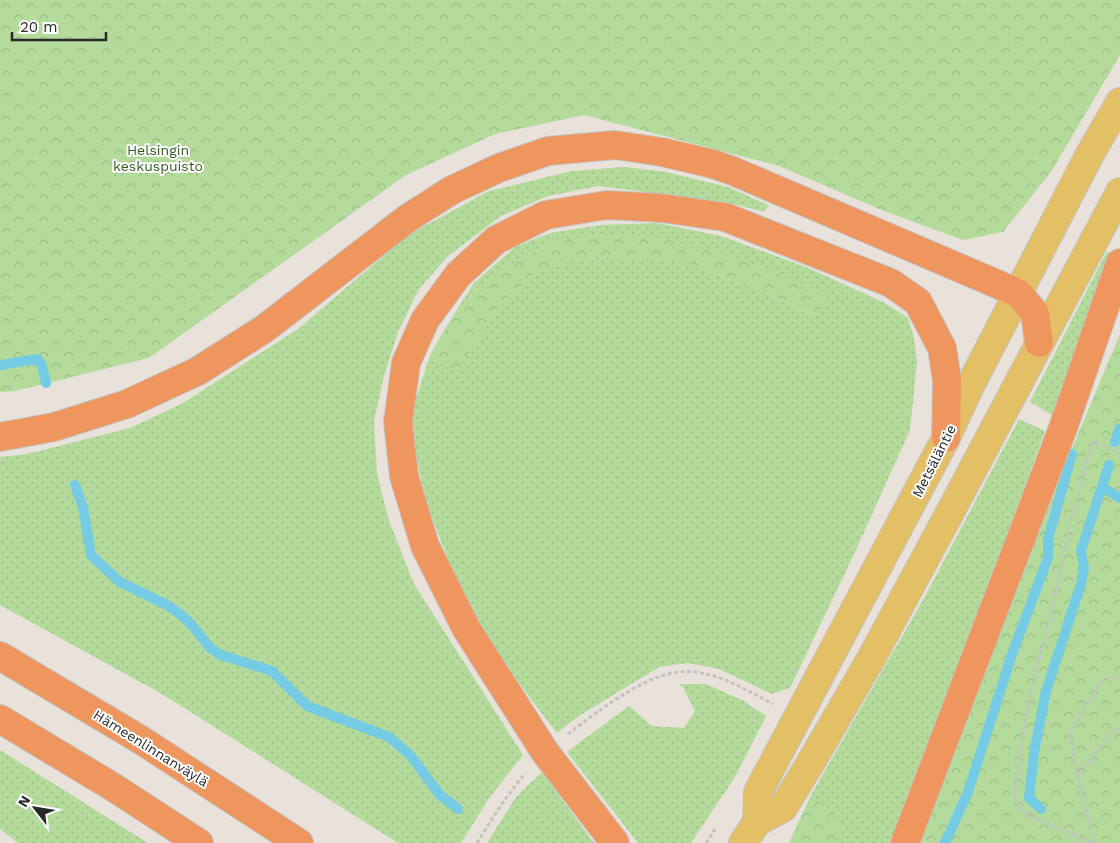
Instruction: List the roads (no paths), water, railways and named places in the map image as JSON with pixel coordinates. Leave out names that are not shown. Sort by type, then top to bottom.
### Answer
[{"type":"highway","points":[[0,437],[54,428],[127,404],[198,370],[264,329],[408,218],[452,190],[499,168],[548,151],[615,145],[662,152],[713,164],[733,171],[1018,293],[1035,313],[1039,343]]},
{"type":"highway","points":[[615,843],[545,752],[466,628],[425,546],[404,476],[398,422],[406,363],[425,320],[458,275],[496,240],[546,215],[607,205],[662,208],[725,217],[891,283],[918,302],[942,348],[947,380],[946,438]]},
{"type":"highway","points":[[905,843],[1063,428],[1120,263]]},
{"type":"highway","name":"Hämeenlinnanväylä","points":[[0,656],[142,740],[299,843]]},
{"type":"highway","points":[[0,719],[113,786],[199,843]]},
{"type":"main road","name":"Metsäläntie","points":[[750,832],[758,792],[946,438],[970,386],[1089,156],[1120,102]]},
{"type":"main road","name":"Metsäläntie","points":[[750,832],[783,808],[811,762],[914,579],[1120,192]]},
{"type":"waterway","points":[[0,365],[37,359],[42,365],[46,383]]},
{"type":"waterway","points":[[1115,442],[1120,428]]},
{"type":"waterway","points":[[945,843],[968,792],[1012,654],[1048,558],[1048,539],[1072,454]]},
{"type":"waterway","points":[[1041,809],[1029,798],[1034,753],[1046,691],[1081,584],[1084,568],[1081,551],[1109,465]]},
{"type":"waterway","points":[[75,485],[83,507],[91,555],[120,582],[167,605],[181,615],[191,624],[210,648],[221,655],[272,671],[307,706],[389,737],[410,755],[440,795],[458,809]]},
{"type":"waterway","points":[[1102,487],[1120,498]]},
{"type":"park label","name":"Helsingin keskuspuisto","points":[[158,158]]}]
